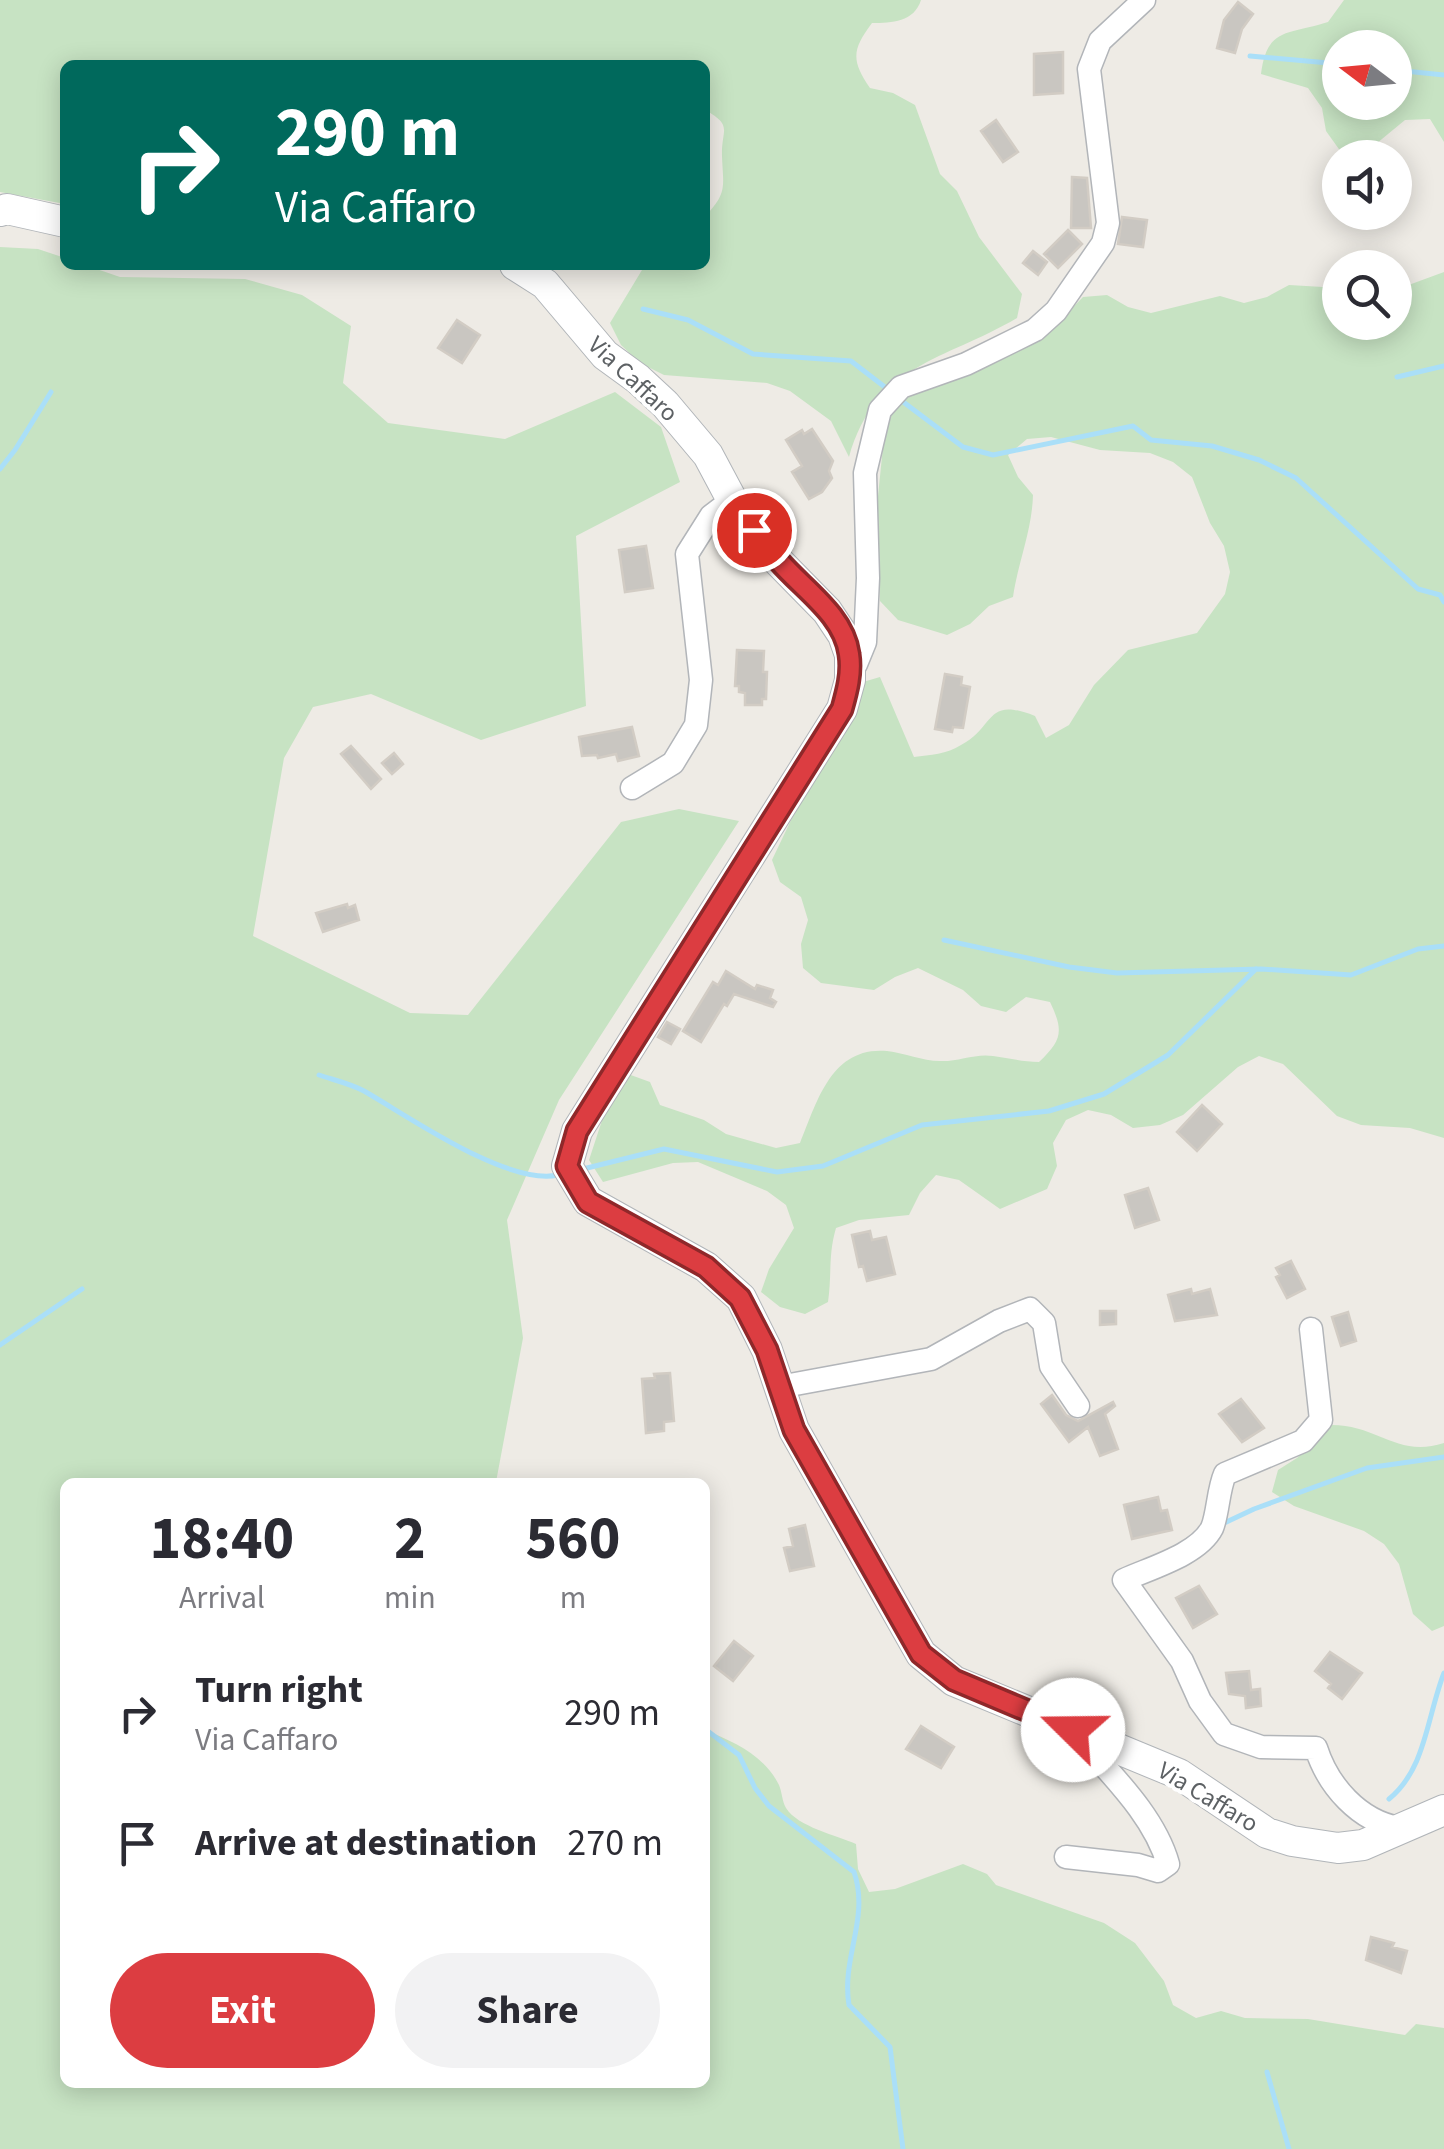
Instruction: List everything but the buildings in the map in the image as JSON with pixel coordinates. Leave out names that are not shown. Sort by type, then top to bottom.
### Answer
[{"type":"street","points":[[849,670],[856,664],[865,642],[865,473],[880,410],[901,387],[966,364],[1035,330],[1056,311],[1103,243],[1108,223],[1089,69],[1100,41],[1144,0]]},
{"type":"street","points":[[0,212],[7,209],[60,221]]},
{"type":"street","name":"Via Caffaro","points":[[523,270],[545,284],[605,355],[666,404],[708,455],[732,500],[777,560],[827,611],[844,635],[850,655],[842,709],[577,1131],[567,1166],[588,1202],[706,1267],[740,1298],[767,1350],[794,1430],[921,1654],[954,1680],[1180,1774],[1268,1832],[1292,1841],[1338,1848],[1362,1845],[1444,1810]]},
{"type":"street","points":[[632,788],[673,763],[696,725],[701,680],[687,554],[711,516],[732,500]]},
{"type":"street","points":[[779,1386],[932,1359],[999,1321],[1030,1309],[1044,1324],[1051,1366],[1078,1406]]},
{"type":"street","points":[[1311,1329],[1320,1420],[1303,1440],[1225,1474],[1212,1528],[1192,1548],[1124,1580],[1182,1661],[1200,1702],[1224,1734],[1261,1747],[1316,1748],[1323,1768],[1360,1813],[1382,1825],[1399,1828]]},
{"type":"street","points":[[1066,1858],[1158,1871],[1168,1864],[1163,1848],[1132,1800],[1073,1730]]},
{"type":"green space","points":[[0,0],[921,0],[908,17],[872,23],[856,55],[859,70],[870,88],[893,93],[915,105],[940,174],[957,191],[979,237],[1022,294],[1017,318],[916,368],[895,383],[876,402],[861,426],[849,457],[831,421],[790,391],[767,383],[664,375],[640,363],[621,345],[610,323],[642,270],[710,270],[710,210],[722,189],[724,129],[720,120],[710,113],[710,60],[60,60],[60,203],[0,192]]},
{"type":"green space","points":[[1344,0],[1444,0],[1444,142],[1430,119],[1412,120],[1412,30],[1322,30],[1322,108],[1308,88],[1261,74],[1269,47],[1291,32],[1328,22]]},
{"type":"green space","points":[[1324,120],[1405,120],[1381,140],[1332,140]]},
{"type":"green space","points":[[0,247],[38,249],[60,256],[60,270],[100,270],[120,277],[245,279],[302,295],[351,326],[343,383],[388,423],[505,439],[615,392],[661,427],[680,482],[576,536],[586,706],[481,740],[371,694],[313,707],[284,758],[253,936],[410,1013],[468,1015],[621,822],[679,809],[739,821],[559,1100],[507,1220],[523,1338],[497,1478],[60,1478],[60,2088],[710,2088],[710,1732],[765,1765],[792,1815],[856,1844],[858,1869],[869,1892],[895,1889],[963,1864],[987,1874],[996,1885],[1104,1923],[1135,1943],[1164,1981],[1173,2005],[1196,2018],[1221,2011],[1245,2018],[1308,2019],[1405,2035],[1416,2024],[1444,2028],[1444,2149],[0,2149]]},
{"type":"green space","points":[[1444,272],[1444,1138],[1410,1128],[1361,1125],[1337,1116],[1283,1064],[1259,1056],[1238,1067],[1183,1115],[1160,1125],[1133,1128],[1111,1115],[1088,1110],[1066,1120],[1053,1143],[1057,1166],[1047,1189],[1000,1209],[959,1180],[936,1175],[920,1193],[909,1215],[859,1220],[836,1228],[828,1302],[805,1314],[780,1307],[761,1292],[769,1269],[794,1228],[786,1205],[767,1191],[698,1162],[673,1163],[603,1182],[589,1160],[611,1093],[628,1074],[650,1082],[660,1105],[704,1120],[726,1134],[776,1148],[800,1143],[829,1080],[839,1067],[868,1052],[887,1051],[933,1061],[987,1055],[1039,1062],[1058,1035],[1050,1002],[1026,997],[1006,1012],[981,1006],[963,990],[918,968],[874,990],[821,983],[803,968],[801,944],[808,920],[801,897],[780,882],[772,860],[792,818],[850,723],[863,682],[880,677],[914,757],[956,748],[992,716],[1007,709],[1035,716],[1046,738],[1069,725],[1094,685],[1128,650],[1197,633],[1225,594],[1230,572],[1224,546],[1210,523],[1192,477],[1173,462],[1150,453],[1100,450],[1051,437],[1027,439],[1008,455],[1018,477],[1033,495],[1013,597],[989,606],[970,624],[947,635],[898,620],[880,601],[876,516],[886,417],[904,399],[1042,339],[1083,297],[1107,295],[1128,307],[1151,313],[1220,296],[1244,303],[1289,285],[1322,287],[1322,340],[1412,340],[1412,284]]},
{"type":"green space","points":[[1332,1425],[1348,1426],[1413,1447],[1444,1443],[1444,1626],[1432,1631],[1413,1614],[1399,1564],[1384,1544],[1364,1531],[1294,1506],[1272,1492],[1278,1470]]},
{"type":"waterway","points":[[1250,56],[1322,62]]},
{"type":"waterway","points":[[1412,72],[1444,75]]},
{"type":"waterway","points":[[643,309],[688,320],[753,354],[851,361],[890,391]]},
{"type":"waterway","points":[[1397,377],[1444,366]]},
{"type":"waterway","points":[[0,469],[51,392]]},
{"type":"waterway","points":[[898,398],[963,447],[993,455],[1133,426],[1151,440],[1212,446],[1259,460],[1296,478],[1418,589],[1440,595],[1444,602]]},
{"type":"waterway","points":[[944,940],[1069,967],[1117,973],[1261,969],[1351,975],[1418,949],[1444,946]]},
{"type":"waterway","points":[[583,1169],[664,1149],[777,1172],[823,1166],[922,1125],[1049,1111],[1104,1094],[1168,1055],[1256,969]]},
{"type":"waterway","points":[[319,1075],[364,1091],[486,1160],[537,1176],[558,1175]]},
{"type":"waterway","points":[[0,1345],[82,1289]]},
{"type":"waterway","points":[[1220,1525],[1367,1468],[1444,1457]]},
{"type":"waterway","points":[[1389,1799],[1411,1773],[1418,1757],[1444,1673]]},
{"type":"waterway","points":[[710,1733],[739,1755],[769,1806],[854,1872],[859,1906],[849,1971],[849,2005],[890,2047],[903,2149]]},
{"type":"waterway","points":[[1267,2072],[1289,2149]]},
{"type":"route","points":[[754,530],[844,635],[850,655],[850,680],[842,709],[577,1131],[567,1166],[588,1202],[706,1267],[740,1298],[767,1350],[794,1430],[921,1654],[954,1680],[1073,1730]]}]
